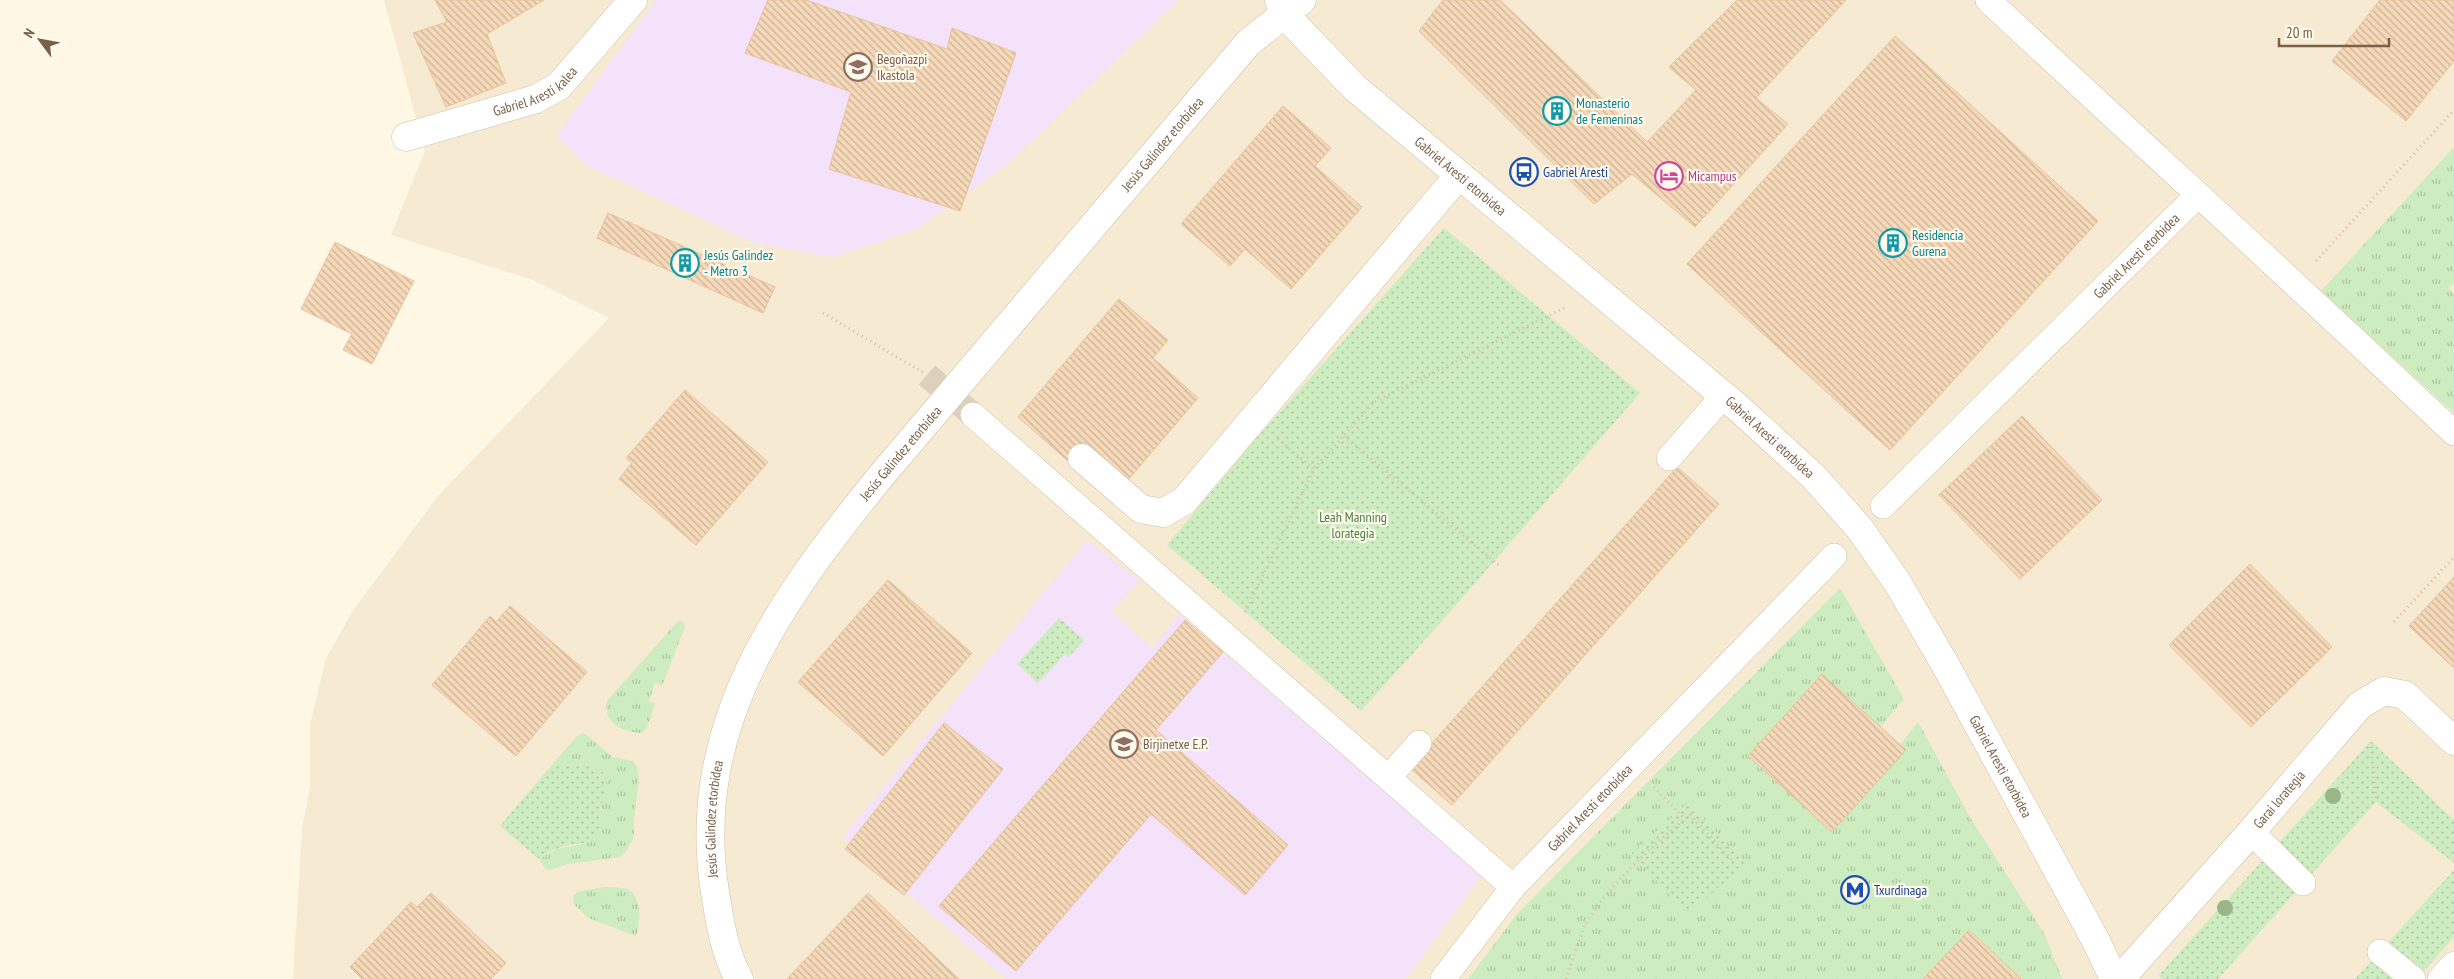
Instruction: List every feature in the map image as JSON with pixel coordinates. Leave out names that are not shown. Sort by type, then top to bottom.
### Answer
[{"type":"street","name":"Gabriel Aresti kalea","points":[[406,137],[536,99],[559,86],[633,0]]},
{"type":"street","points":[[1988,0],[2198,196],[2295,283],[2454,433]]},
{"type":"street","name":"Gabriel Aresti etorbidea","points":[[1288,4],[1356,88],[1724,395],[1814,477],[1860,529],[1897,582],[2096,941],[2114,979]]},
{"type":"street","name":"Jesús Galíndez etorbidea","points":[[739,979],[728,960],[709,857],[713,792],[725,734],[746,672],[783,605],[826,543],[887,469],[1248,43],[1288,4]]},
{"type":"street","points":[[1082,458],[1141,509],[1163,513],[1184,501],[1459,175]]},
{"type":"street","name":"Gabriel Aresti etorbidea","points":[[1883,506],[2198,196]]},
{"type":"street","points":[[1669,458],[1724,395]]},
{"type":"street","points":[[973,415],[1389,777],[1513,888],[1444,979]]},
{"type":"street","name":"Gabriel Aresti etorbidea","points":[[1513,888],[1834,556]]},
{"type":"street","name":"Garai lorategia","points":[[2120,979],[2251,832],[2360,704],[2384,690],[2406,696],[2454,741]]},
{"type":"street","points":[[1389,777],[1419,743]]},
{"type":"street","points":[[2251,832],[2303,883]]},
{"type":"street","points":[[2380,952],[2413,979]]},
{"type":"street","points":[[2442,979],[2454,966]]},
{"type":"path","points":[[2295,283],[2454,110]]},
{"type":"path","points":[[1232,640],[1314,469],[1374,402],[1598,291]]},
{"type":"path","points":[[823,313],[927,375]]},
{"type":"path","points":[[1253,419],[1314,469]]},
{"type":"path","points":[[1344,436],[1501,567]]},
{"type":"path","points":[[2394,622],[2454,557]]},
{"type":"path","points":[[2371,741],[2376,802]]},
{"type":"path","points":[[1632,765],[1685,819]]},
{"type":"path","points":[[1566,979],[1579,940],[1591,916],[1618,881],[1690,815],[1734,862]]},
{"type":"shaded area","points":[[384,0],[2454,0],[2454,979],[293,979],[302,829],[310,787],[310,725],[326,658],[354,609],[438,496],[609,318],[533,280],[391,235],[425,151]]},
{"type":"shaded area","name":"Begoñazpi Ikastola","points":[[656,0],[1179,0],[1009,163],[917,229],[834,257],[755,243],[585,165],[557,135]]},
{"type":"shaded area","name":"Birjinetxe E.P.","points":[[1087,540],[1140,581],[1111,611],[1152,648],[1179,614],[1481,876],[1406,979],[1006,979],[843,837]]},
{"type":"green space","points":[[2454,147],[2454,283],[2448,288],[2454,294],[2454,413],[2321,291]]},
{"type":"green space","name":"Leah Manning lorategia","points":[[1444,228],[1640,393],[1450,612],[1361,711],[1167,545],[1254,441]]},
{"type":"green space","points":[[1840,588],[1904,699],[1880,727],[1822,674],[1748,756],[1832,832],[1918,722],[1971,819],[2045,935],[2062,979],[2021,979],[1969,930],[1923,979],[1468,979],[1518,913]]},
{"type":"green space","points":[[1059,618],[1084,640],[1069,657],[1065,654],[1038,683],[1017,664]]},
{"type":"green space","points":[[678,621],[683,622],[685,627],[662,686],[655,683],[649,701],[655,703],[647,728],[642,733],[628,731],[616,725],[608,716],[607,701]]},
{"type":"green space","points":[[584,733],[613,757],[633,761],[637,766],[639,779],[634,836],[627,850],[620,857],[568,864],[549,870],[545,868],[540,860],[546,855],[558,849],[589,842],[601,830],[601,810],[607,778],[603,772],[592,766],[560,764],[557,759],[577,736]]},
{"type":"green space","points":[[2371,741],[2454,820],[2454,863],[2376,802],[2218,979],[2161,979],[2159,975]]},
{"type":"green space","points":[[557,759],[560,764],[586,765],[598,768],[607,778],[601,810],[601,830],[591,842],[565,846],[548,852],[540,860],[500,826]]},
{"type":"green space","points":[[1689,802],[1745,864],[1687,915],[1632,853]]},
{"type":"green space","points":[[2454,870],[2454,937],[2417,979],[2355,979]]},
{"type":"green space","points":[[604,887],[627,889],[636,898],[639,910],[639,924],[636,936],[588,918],[574,904],[573,897],[577,892]]},
{"type":"building","points":[[435,0],[544,0],[487,34],[506,83],[446,107],[413,33],[447,22]]},
{"type":"building","points":[[768,0],[806,0],[947,49],[952,28],[1016,53],[960,211],[829,169],[851,92],[745,53]]},
{"type":"building","name":"Monasterio de Femeninas","points":[[1443,0],[1500,0],[1647,142],[1696,90],[1669,67],[1737,0],[1846,0],[1756,98],[1788,124],[1695,227],[1632,174],[1594,204],[1419,31]]},
{"type":"building","points":[[2380,0],[2454,0],[2454,61],[2406,121],[2332,61]]},
{"type":"building","name":"Residencia Gurena","points":[[1895,36],[2098,221],[1890,450],[1687,264]]},
{"type":"building","points":[[1283,106],[1331,148],[1315,166],[1362,207],[1291,289],[1245,249],[1230,266],[1181,224]]},
{"type":"building","name":"Jesús Galindez - Metro 3","points":[[608,213],[775,287],[763,313],[597,238]]},
{"type":"building","points":[[335,242],[414,281],[372,364],[343,350],[352,334],[301,309]]},
{"type":"building","points":[[1119,299],[1168,340],[1153,358],[1198,398],[1128,480],[1083,442],[1068,461],[1018,417]]},
{"type":"building","points":[[685,390],[768,462],[696,545],[619,479],[632,463],[626,458]]},
{"type":"building","points":[[2022,416],[2102,500],[2020,579],[1939,495]]},
{"type":"building","points":[[1677,467],[1719,504],[1452,805],[1410,768]]},
{"type":"building","points":[[2250,564],[2332,647],[2251,727],[2169,645]]},
{"type":"building","points":[[2454,577],[2454,668],[2409,626]]},
{"type":"building","points":[[888,580],[972,653],[883,756],[798,682]]},
{"type":"building","points":[[510,606],[587,672],[516,756],[432,685],[490,616],[496,622]]},
{"type":"building","points":[[1185,620],[1223,652],[1156,730],[1288,845],[1245,895],[1151,814],[1016,971],[939,906]]},
{"type":"building","points":[[1822,674],[1906,750],[1832,832],[1748,756]]},
{"type":"building","points":[[944,723],[1003,769],[904,895],[845,849]]},
{"type":"building","points":[[431,893],[506,963],[491,979],[362,979],[350,967],[411,902],[417,907]]},
{"type":"building","points":[[868,893],[959,979],[787,979]]},
{"type":"building","points":[[1969,930],[2021,979],[1923,979]]},
{"type":"tunnel","points":[[927,375],[973,415]]},
{"type":"place","name":"Begoñazpi Ikastola","points":[[858,67]]},
{"type":"place","name":"Monasterio de Femeninas","points":[[1557,111]]},
{"type":"place","name":"Gabriel Aresti","points":[[1524,172]]},
{"type":"place","name":"Micampus","points":[[1669,176]]},
{"type":"place","name":"Residencia Gurena","points":[[1893,243]]},
{"type":"place","name":"Jesús Galindez - Metro 3","points":[[685,263]]},
{"type":"place","name":"Birjinetxe E.P.","points":[[1124,744]]},
{"type":"place","name":"Txurdinaga","points":[[1855,890]]}]
